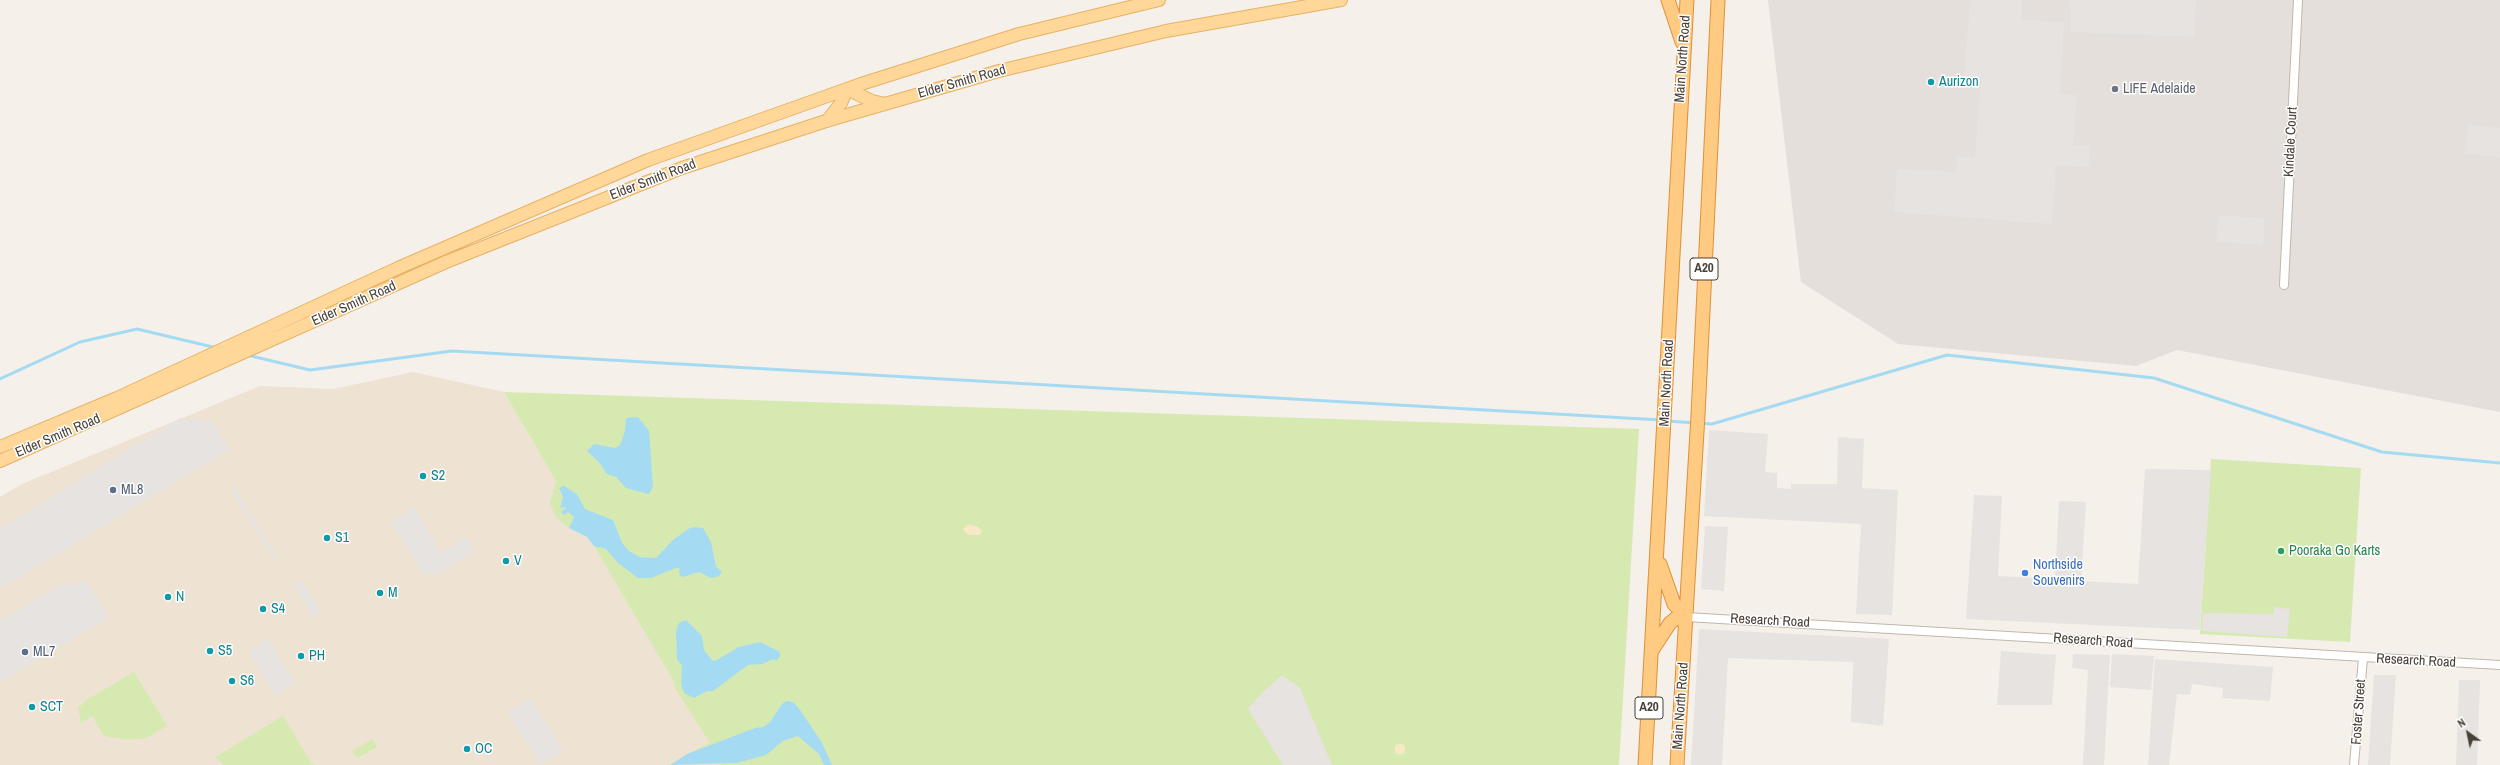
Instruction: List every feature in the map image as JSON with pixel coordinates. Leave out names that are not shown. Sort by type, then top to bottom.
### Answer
[{"type":"highway","points":[[1668,0],[1684,45]]},
{"type":"highway","name":"Main North Road","points":[[1645,765],[1666,412],[1687,0]]},
{"type":"highway","name":"Main North Road","points":[[1677,765],[1698,415],[1718,0]]},
{"type":"highway","points":[[1658,557],[1672,600],[1678,611],[1686,617]]},
{"type":"highway","points":[[1652,651],[1670,623],[1686,617]]},
{"type":"main road","name":"Elder Smith Road","points":[[0,447],[207,356],[405,265],[648,160],[847,88],[1019,34],[1160,0]]},
{"type":"main road","name":"Elder Smith Road","points":[[0,461],[266,344],[446,262],[682,168],[826,121],[999,71],[1166,31],[1341,0]]},
{"type":"main road","points":[[826,121],[842,103],[847,88],[872,101],[887,104]]},
{"type":"street","name":"Kindale Court","points":[[2284,285],[2298,0]]},
{"type":"street","name":"Research Road","points":[[1686,617],[2500,665]]},
{"type":"street","name":"Foster Street","points":[[2354,765],[2363,658]]},
{"type":"shaded area","points":[[1768,0],[2500,0],[2500,412],[2177,350],[2136,366],[1898,344],[1801,282]]},
{"type":"shaded area","points":[[1970,0],[2022,0],[2022,19],[2064,22],[2060,94],[2077,95],[2073,145],[2090,146],[2089,167],[2056,165],[2052,224],[1894,212],[1897,169],[1956,172],[1957,157],[1975,157],[1981,81],[1964,81]]},
{"type":"shaded area","points":[[2070,0],[2196,0],[2194,37],[2071,32]]},
{"type":"shaded area","points":[[2468,125],[2500,128],[2500,157],[2465,154]]},
{"type":"shaded area","points":[[2219,215],[2265,219],[2263,245],[2216,242]]},
{"type":"shaded area","points":[[413,372],[504,392],[723,765],[0,765],[0,497],[22,484],[260,386],[333,389]]},
{"type":"shaded area","name":"ML8","points":[[180,418],[200,419],[203,423],[211,419],[229,449],[0,589],[0,529]]},
{"type":"shaded area","points":[[1709,430],[1768,434],[1765,472],[1777,473],[1777,488],[1791,489],[1791,484],[1837,484],[1838,437],[1864,439],[1862,488],[1898,490],[1892,615],[1856,614],[1861,524],[1704,516]]},
{"type":"shaded area","points":[[2145,469],[2211,470],[2200,630],[1966,619],[1974,495],[2002,496],[1998,576],[2055,579],[2059,501],[2086,502],[2081,581],[2138,584]]},
{"type":"shaded area","points":[[234,488],[277,557],[274,559],[231,490]]},
{"type":"shaded area","points":[[414,507],[441,553],[466,537],[475,551],[433,576],[430,571],[423,575],[391,522]]},
{"type":"shaded area","points":[[1705,526],[1728,527],[1724,591],[1701,589]]},
{"type":"shaded area","points":[[300,580],[321,613],[314,617],[293,585]]},
{"type":"shaded area","name":"ML7","points":[[81,581],[86,582],[109,617],[0,682],[0,621],[65,582],[69,587]]},
{"type":"shaded area","points":[[2274,607],[2290,609],[2287,637],[2202,631],[2203,613],[2274,614]]},
{"type":"shaded area","points":[[1699,629],[1889,639],[1883,726],[1851,722],[1853,662],[1728,658],[1722,765],[1691,765]]},
{"type":"shaded area","points":[[268,639],[295,683],[275,695],[249,651]]},
{"type":"shaded area","points":[[2001,651],[2056,655],[2052,705],[1997,705]]},
{"type":"shaded area","points":[[2073,654],[2110,655],[2104,765],[2083,765],[2088,670],[2072,668]]},
{"type":"shaded area","points":[[2112,654],[2154,656],[2151,690],[2110,687]]},
{"type":"shaded area","points":[[2155,659],[2273,667],[2270,701],[2222,698],[2223,688],[2192,684],[2190,695],[2177,694],[2169,765],[2148,765]]},
{"type":"shaded area","points":[[1282,675],[1300,688],[1332,765],[1283,765],[1248,709],[1263,692]]},
{"type":"shaded area","points":[[2374,675],[2396,675],[2390,765],[2368,765]]},
{"type":"shaded area","points":[[2459,680],[2480,680],[2477,765],[2456,765]]},
{"type":"shaded area","points":[[530,698],[563,751],[540,765],[508,712]]},
{"type":"green space","points":[[504,392],[1639,429],[1619,765],[718,765],[722,764],[711,746],[687,754],[710,743],[675,688],[674,682],[560,488],[559,491],[563,497],[560,508],[568,506],[568,512],[574,517],[572,525],[569,528],[555,516],[550,503],[556,481]]},
{"type":"green space","name":"Pooraka Go Karts","points":[[2211,459],[2361,468],[2350,642],[2200,634]]},
{"type":"green space","points":[[134,672],[167,726],[146,738],[128,740],[104,736],[92,716],[81,723],[78,707],[83,704],[83,702]]},
{"type":"green space","points":[[283,716],[312,764],[318,765],[224,765],[215,757]]},
{"type":"green space","points":[[373,739],[377,747],[357,758],[352,751]]},
{"type":"sand","points":[[969,524],[980,528],[982,532],[980,535],[969,535],[965,532],[963,529]]},
{"type":"sand","points":[[1400,743],[1404,745],[1406,749],[1404,753],[1400,755],[1396,753],[1394,749],[1396,745]]},
{"type":"water","points":[[638,417],[649,431],[653,487],[649,494],[626,488],[616,477],[607,474],[598,461],[587,451],[594,444],[615,448],[620,445],[625,431],[626,418]]},
{"type":"water","points":[[564,486],[577,494],[585,509],[613,520],[622,543],[629,551],[640,557],[656,558],[673,540],[688,529],[693,527],[703,528],[711,542],[716,567],[722,572],[719,576],[711,578],[699,572],[683,577],[680,576],[679,568],[676,568],[651,578],[638,578],[618,563],[606,549],[594,546],[587,537],[569,528],[574,517],[568,512],[564,515],[561,512],[567,507],[560,508],[563,497],[559,488]]},
{"type":"water","points":[[686,620],[702,636],[704,650],[712,660],[715,661],[739,647],[760,642],[780,652],[780,656],[776,661],[774,659],[762,664],[748,665],[713,691],[707,691],[694,698],[684,693],[681,683],[682,665],[677,660],[676,631],[679,623]]},
{"type":"water","points":[[787,701],[793,702],[800,710],[821,741],[832,765],[824,765],[819,754],[798,736],[783,741],[766,755],[737,763],[670,765],[687,754],[755,728],[763,727],[770,722],[782,704]]},
{"type":"waterway","points":[[0,379],[80,342],[137,329],[217,348]]},
{"type":"waterway","points":[[247,355],[310,370],[452,351],[1661,420]]},
{"type":"waterway","points":[[1700,423],[1712,424],[1947,355],[2154,378],[2382,452],[2500,463]]},
{"type":"waterway","points":[[1668,421],[1695,423]]},
{"type":"place","name":"Aurizon","points":[[1931,82]]},
{"type":"place","name":"LIFE Adelaide","points":[[2115,89]]},
{"type":"place","name":"S2","points":[[423,476]]},
{"type":"place","name":"ML8","points":[[113,490]]},
{"type":"place","name":"S1","points":[[327,538]]},
{"type":"place","name":"Pooraka Go Karts","points":[[2281,551]]},
{"type":"place","name":"V","points":[[506,561]]},
{"type":"place","name":"Northside Souvenirs","points":[[2025,573]]},
{"type":"place","name":"M","points":[[380,593]]},
{"type":"place","name":"N","points":[[168,597]]},
{"type":"place","name":"S4","points":[[263,609]]},
{"type":"place","name":"S5","points":[[210,651]]},
{"type":"place","name":"ML7","points":[[25,652]]},
{"type":"place","name":"PH","points":[[301,656]]},
{"type":"place","name":"S6","points":[[232,681]]},
{"type":"place","name":"SCT","points":[[32,707]]},
{"type":"place","name":"OC","points":[[467,749]]}]
